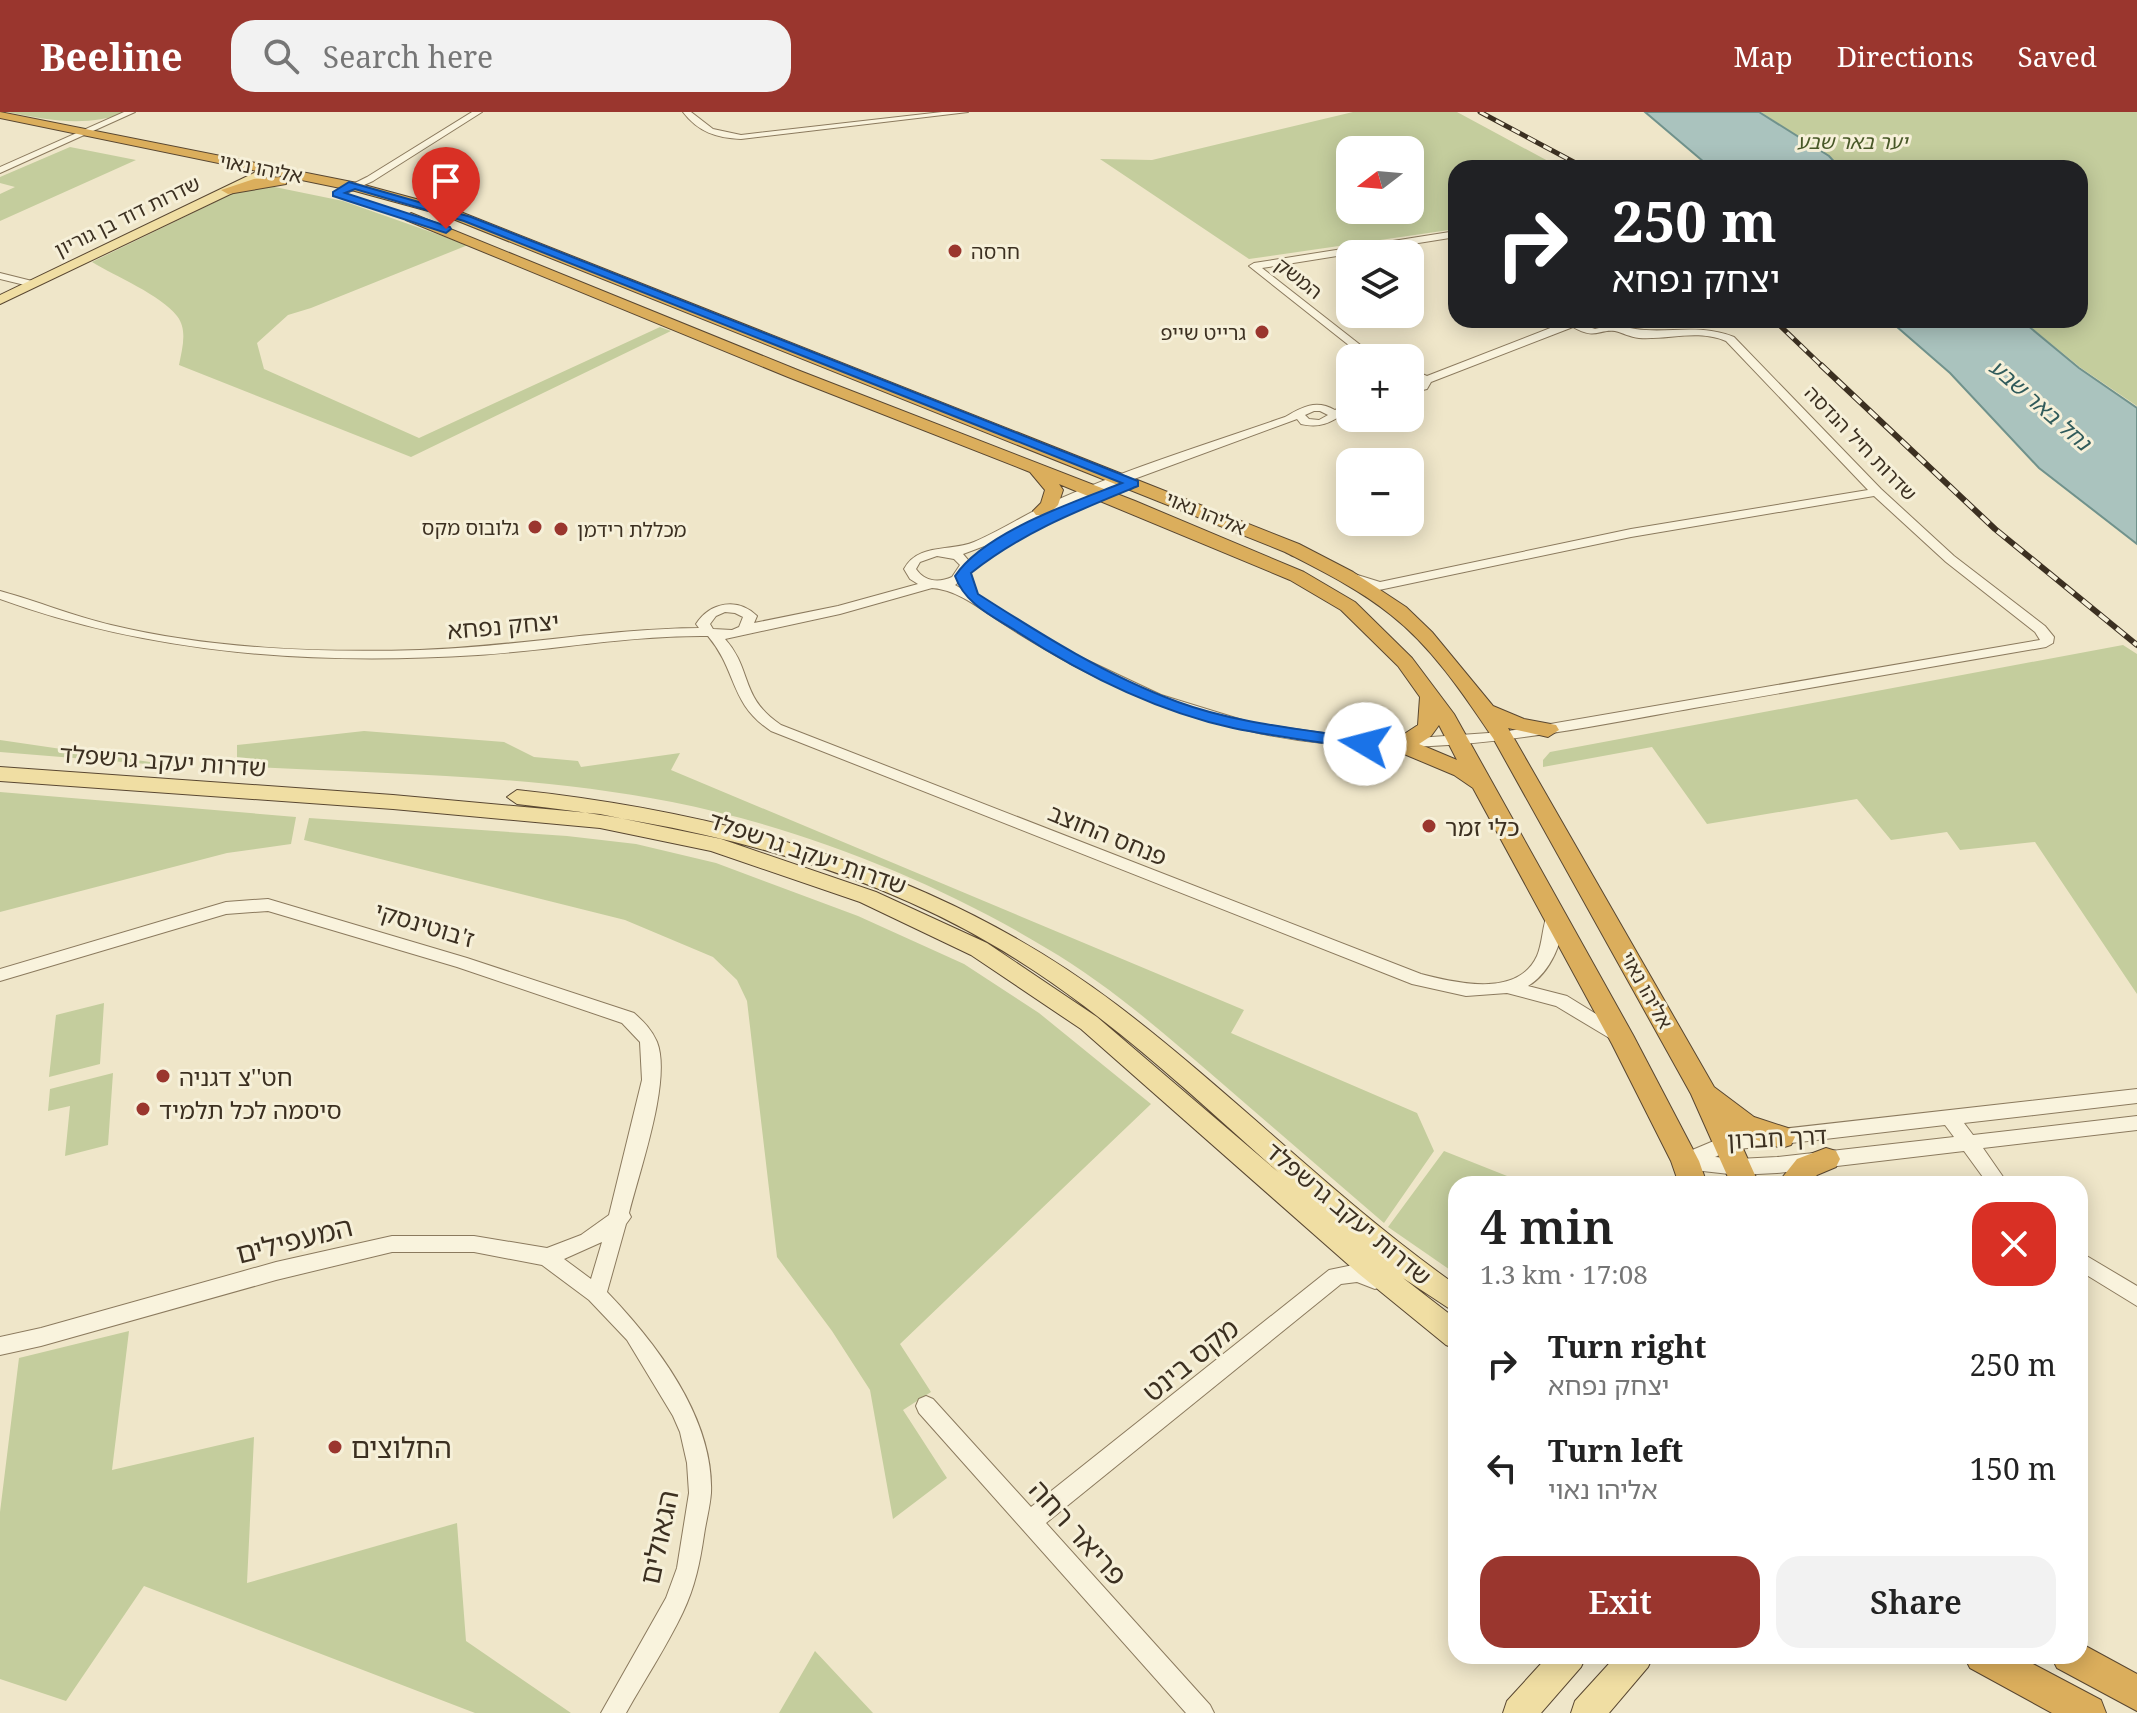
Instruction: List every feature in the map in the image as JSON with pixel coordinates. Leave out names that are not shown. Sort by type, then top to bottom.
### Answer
[{"type":"highway","name":"אליהו נאוי","points":[[0,114],[57,126],[81,136],[118,139],[257,172],[281,181],[348,189],[424,205],[487,226],[1120,478],[1154,478],[1346,576],[1399,611],[1425,636],[1486,711],[1529,781],[1703,1091],[1737,1165]]},
{"type":"highway","points":[[57,126],[85,125],[126,116]]},
{"type":"highway","points":[[118,139],[112,130],[126,116]]},
{"type":"highway","name":"אליהו נאוי","points":[[0,122],[81,136],[221,168],[321,180],[348,189],[794,374],[1097,492],[1282,570],[1327,593],[1366,621],[1430,694],[1624,1042],[1689,1173]]},
{"type":"highway","points":[[221,168],[226,175],[224,188],[281,181]]},
{"type":"highway","points":[[321,180],[370,174]]},
{"type":"highway","points":[[1031,466],[1045,476],[1054,490],[1049,505],[1042,511]]},
{"type":"highway","points":[[1120,478],[1154,478]]},
{"type":"highway","points":[[1400,744],[1424,733],[1430,723],[1430,694]]},
{"type":"highway","points":[[1486,711],[1519,725],[1548,730]]},
{"type":"highway","points":[[1529,781],[1522,757],[1535,737],[1548,730]]},
{"type":"highway","points":[[1400,744],[1462,770],[1482,787]]},
{"type":"highway","points":[[1703,1091],[1745,1125],[1781,1137]]},
{"type":"highway","points":[[1799,1176],[1807,1167],[1826,1159]]},
{"type":"highway","points":[[1997,1664],[2088,1713]]},
{"type":"highway","points":[[2084,1664],[2137,1693]]},
{"type":"main road","name":"שדרות דוד בן גוריון","points":[[0,300],[27,282],[257,172]]},
{"type":"main road","name":"שדרות דוד בן גוריון","points":[[0,290],[27,282]]},
{"type":"main road","name":"שדרות יעקב גרשפלד","points":[[0,760],[416,789],[609,806],[725,829],[825,861],[936,906],[994,935],[1059,976],[1107,1010],[1380,1243],[1448,1295]]},
{"type":"main road","name":"שדרות יעקב גרשפלד","points":[[0,774],[408,803],[600,821],[714,844],[827,881],[923,920],[979,949],[1054,998],[1112,1043],[1448,1330]]},
{"type":"main road","points":[[1519,1713],[1563,1664]]},
{"type":"main road","points":[[1587,1713],[1630,1664]]},
{"type":"street","points":[[348,189],[478,112]]},
{"type":"street","points":[[687,112],[697,124],[710,131],[734,137],[964,112]]},
{"type":"street","points":[[852,112],[859,124]]},
{"type":"street","points":[[0,170],[126,116]]},
{"type":"street","points":[[348,189],[370,174],[394,164]]},
{"type":"street","name":"המשק","points":[[1355,344],[1254,266],[1448,235]]},
{"type":"street","points":[[0,276],[27,282]]},
{"type":"street","points":[[1424,374],[1456,366],[1562,328]]},
{"type":"street","points":[[1583,328],[1586,331]]},
{"type":"street","points":[[1540,338],[1586,331],[1601,332],[1604,328]]},
{"type":"street","name":"שדרות חיל הנדסה","points":[[1548,730],[2046,643],[2045,633],[1950,559],[1877,492],[1779,387],[1727,337],[1705,332],[1634,335],[1619,328]]},
{"type":"street","points":[[1154,478],[1299,414],[1306,408],[1336,402]]},
{"type":"street","points":[[1154,478],[1310,423],[1327,423],[1334,415],[1317,407]]},
{"type":"street","points":[[1299,414],[1302,420],[1310,423]]},
{"type":"street","points":[[911,573],[893,585],[794,612],[747,613],[726,608],[713,612],[709,628],[742,631],[829,613],[936,584],[964,573],[981,556],[1020,532],[1120,478]]},
{"type":"street","points":[[1097,492],[1042,511],[979,545],[950,553],[921,556],[911,564],[911,573],[919,580],[973,597],[1052,647],[1110,678],[1173,706],[1233,723],[1365,744],[1458,743],[1548,730]]},
{"type":"street","points":[[1346,576],[1379,586],[1631,533],[1877,492]]},
{"type":"street","points":[[950,553],[963,560],[964,573],[973,597]]},
{"type":"street","name":"יצחק נפחא","points":[[0,595],[78,622],[123,631],[217,645],[301,652],[414,654],[479,651],[709,628]]},
{"type":"street","name":"פנחס החוצב","points":[[733,661],[742,631],[750,620],[747,613]]},
{"type":"street","name":"פנחס החוצב","points":[[709,628],[723,643],[733,661],[742,693],[753,713],[764,722],[800,739],[1377,966],[1451,987],[1506,987],[1561,1001],[1599,1021],[1624,1042]]},
{"type":"street","name":"ז'בוטינסקי","points":[[0,975],[226,908],[268,905],[461,962],[628,1018],[644,1031],[651,1052],[651,1072],[621,1217],[596,1294]]},
{"type":"street","points":[[1506,987],[1529,979],[1540,966],[1549,946],[1554,917]]},
{"type":"street","name":"דרך חברון","points":[[1737,1165],[1781,1137],[2137,1096]]},
{"type":"street","points":[[1950,1118],[1993,1176]]},
{"type":"street","name":"דרך חברון","points":[[1689,1173],[1737,1165],[1826,1159],[2137,1123]]},
{"type":"street","points":[[547,1257],[588,1241],[621,1217]]},
{"type":"street","name":"המעפילים","points":[[0,1346],[276,1271],[392,1244],[474,1244],[547,1257],[596,1294]]},
{"type":"street","points":[[2088,1265],[2137,1297]]},
{"type":"street","name":"מקס בינט","points":[[1029,1523],[1336,1276],[1358,1273],[1396,1288]]},
{"type":"street","name":"הגאולים","points":[[596,1294],[634,1334],[681,1409],[691,1432],[700,1493],[688,1568],[675,1604],[613,1713]]},
{"type":"street","name":"פריאר רחה","points":[[926,1406],[1199,1707]]},
{"type":"green space","points":[[7,112],[130,112],[98,120],[68,121]]},
{"type":"green space","points":[[1353,112],[1457,112],[1546,160],[1448,160],[1448,230],[1380,240],[1336,240],[1336,246],[1249,259],[1100,159],[1152,160]]},
{"type":"green space","name":"יער באר שבע","points":[[1761,112],[2137,112],[2137,406],[2081,368],[2032,328],[2088,328],[2088,160],[1830,160]]},
{"type":"green space","points":[[70,147],[136,160],[0,221],[0,194],[15,187],[0,183],[0,177]]},
{"type":"green space","points":[[265,185],[343,201],[468,245],[288,315],[257,343],[264,369],[419,438],[660,327],[671,331],[411,457],[179,365],[183,333],[177,316],[149,293],[92,262],[240,190]]},
{"type":"green space","points":[[2123,645],[2137,654],[2137,994],[2035,842],[1960,850],[1947,832],[1891,840],[1857,799],[1707,824],[1652,747],[1543,767],[1543,760],[1550,752]]},
{"type":"green space","points":[[364,731],[504,742],[534,757],[578,761],[581,767],[680,753],[671,770],[1244,1010],[1231,1033],[1417,1113],[1434,1151],[1384,1223],[1160,1030],[1070,963],[1004,924],[913,879],[769,826],[672,802],[564,786],[455,776],[237,766],[237,745]]},
{"type":"green space","points":[[0,740],[184,767],[0,752]]},
{"type":"green space","points":[[0,792],[296,817],[291,844],[227,853],[0,912]]},
{"type":"green space","points":[[309,818],[567,836],[636,844],[716,863],[858,916],[964,964],[1039,1013],[1151,1104],[900,1344],[931,1392],[903,1410],[947,1478],[893,1519],[870,1390],[832,1331],[777,1257],[747,1001],[737,980],[713,957],[625,920],[304,840]]},
{"type":"green space","points":[[104,1003],[100,1064],[49,1077],[56,1015]]},
{"type":"green space","points":[[113,1073],[108,1145],[65,1156],[70,1106],[48,1111],[50,1089]]},
{"type":"green space","points":[[1444,1151],[1507,1176],[1448,1176],[1448,1268],[1388,1227]]},
{"type":"green space","points":[[129,1331],[112,1470],[254,1437],[247,1583],[457,1523],[466,1641],[571,1713],[475,1713],[144,1586],[66,1701],[0,1679],[0,1512],[19,1358]]},
{"type":"green space","points":[[815,1651],[873,1713],[779,1713]]},
{"type":"water","points":[[1645,112],[1759,112],[1833,160],[1702,160]]},
{"type":"water","name":"נחל באר שבע","points":[[1898,328],[2031,328],[2079,368],[2137,408],[2137,544],[2039,468],[1950,373]]},
{"type":"railway","points":[[1480,112],[1570,160]]},
{"type":"railway","points":[[1782,328],[1823,367]]},
{"type":"railway","points":[[1821,365],[1995,529],[2137,645]]},
{"type":"place","name":"חרסה","points":[[955,251]]},
{"type":"place","name":"גרייט שייפ","points":[[1262,332]]},
{"type":"place","name":"גלובוס מקס","points":[[535,527]]},
{"type":"place","name":"מכללת רידמן","points":[[561,529]]},
{"type":"place","name":"כלי זמר","points":[[1429,826]]},
{"type":"place","name":"חט''צ דגניה","points":[[163,1076]]},
{"type":"place","name":"סיסמה לכל תלמיד","points":[[143,1109]]},
{"type":"place","name":"החלוצים","points":[[335,1447]]},
{"type":"route","points":[[446,229],[337,194],[349,185],[468,219],[1133,483],[1058,513],[1001,543],[966,570],[962,576],[966,588],[973,597],[1042,642],[1110,678],[1173,706],[1233,723],[1365,744]]}]
